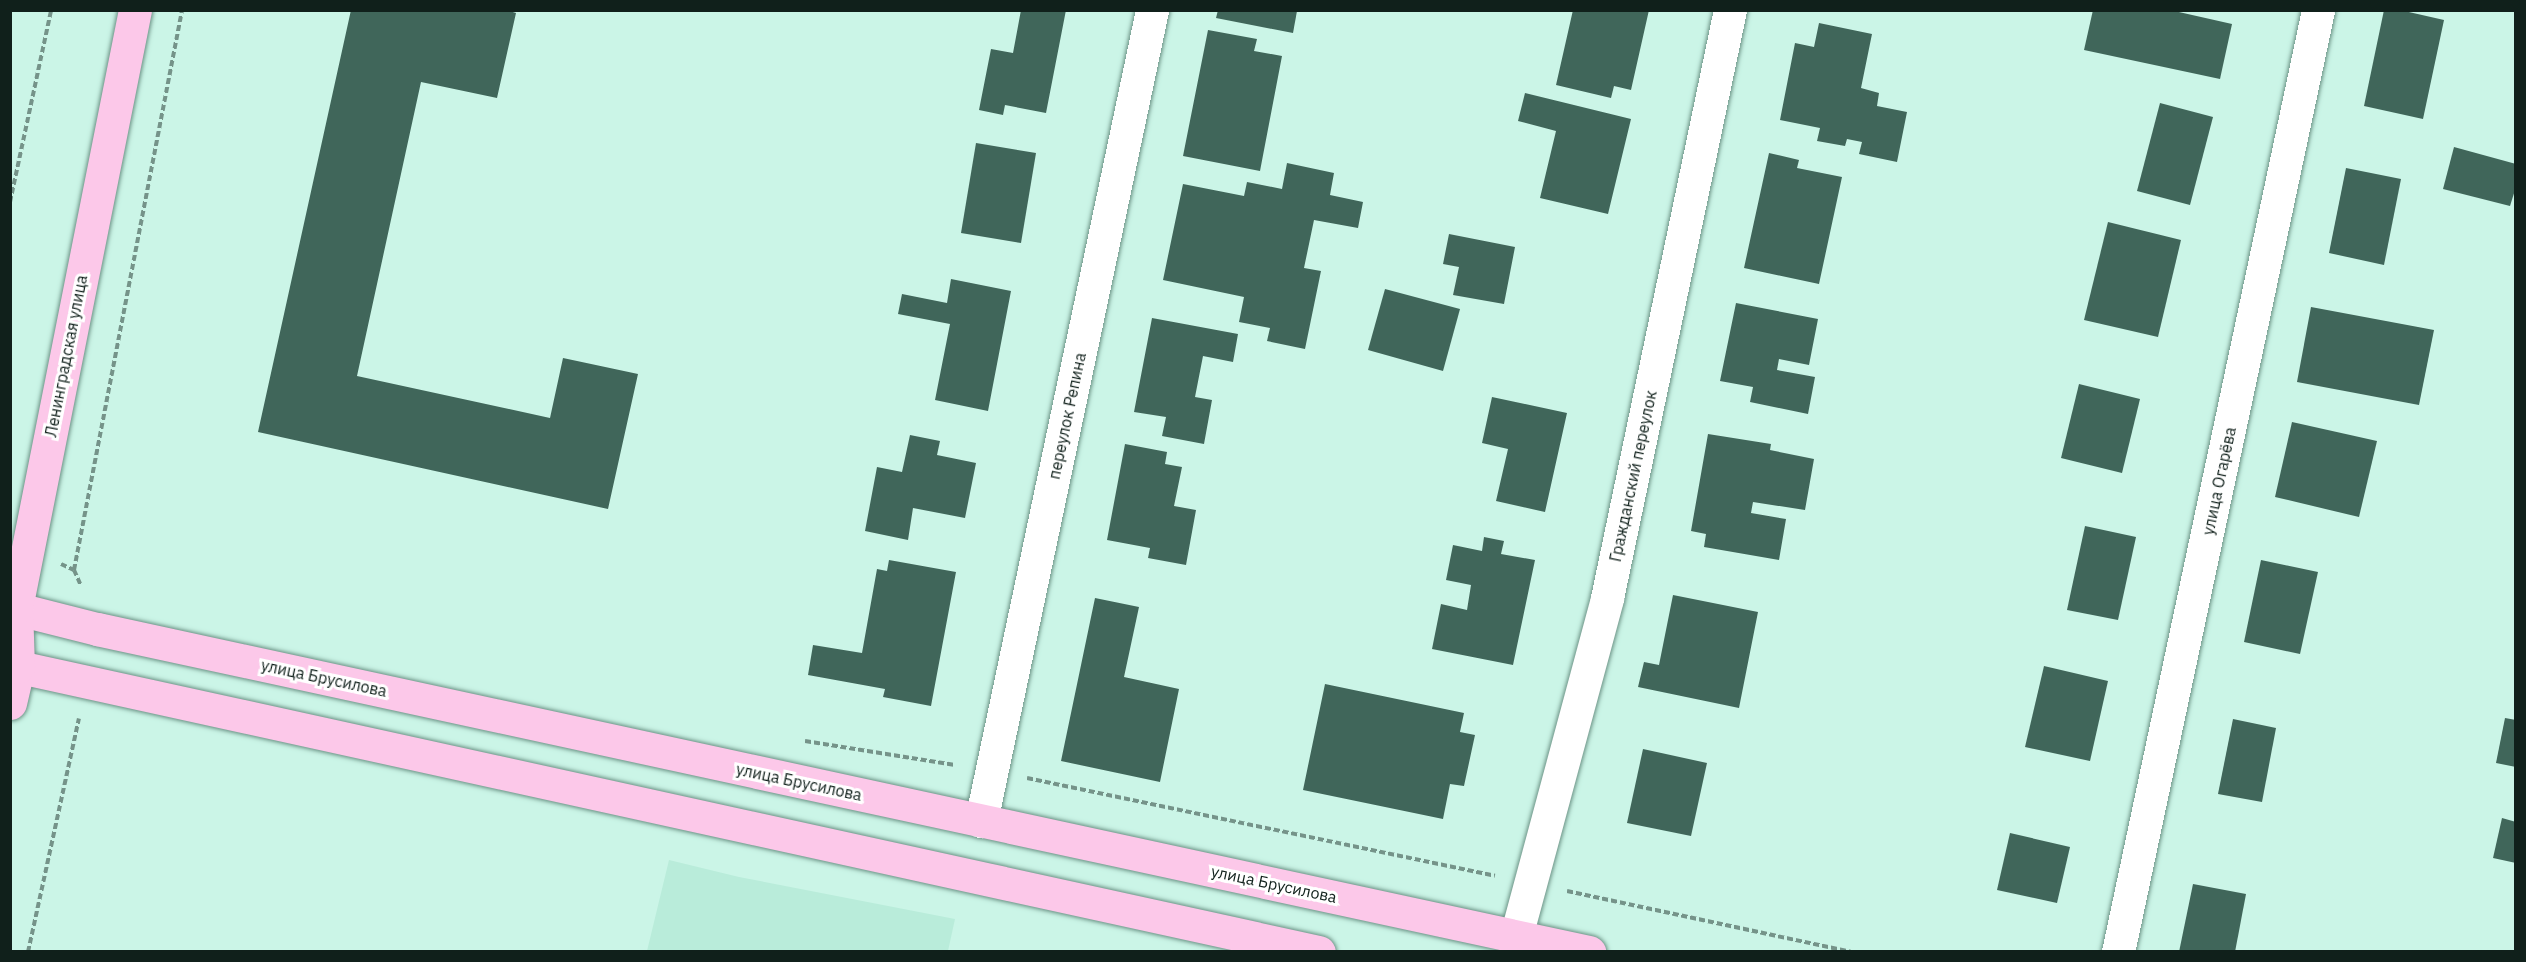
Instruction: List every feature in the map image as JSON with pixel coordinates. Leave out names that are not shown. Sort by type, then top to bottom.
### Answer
[{"type":"main road","name":"Ленинградская улица","points":[[10,703],[14,666],[13,607],[135,10]]},
{"type":"main road","name":"улица Брусилова","points":[[13,607],[97,629],[1589,951]]},
{"type":"main road","points":[[14,666],[1319,951]]},
{"type":"street","name":"переулок Репина","points":[[981,821],[1152,10]]},
{"type":"street","name":"Гражданский переулок","points":[[1516,936],[1607,598],[1730,10]]},
{"type":"street","name":"улица Огарёва","points":[[2118,951],[2318,10]]},
{"type":"path","points":[[10,202],[51,10]]},
{"type":"path","points":[[74,570],[182,10]]},
{"type":"path","points":[[28,951],[81,710]]},
{"type":"shaded area","points":[[669,860],[739,877],[955,919],[948,951],[647,951]]},
{"type":"building","points":[[351,10],[506,10],[516,13],[497,98],[421,82],[357,376],[550,418],[563,358],[638,374],[608,509],[258,432]]},
{"type":"building","points":[[1021,10],[1066,10],[1046,113],[1005,105],[1003,115],[979,110],[991,49],[1013,53]]},
{"type":"building","points":[[1218,10],[1297,11],[1293,33],[1216,18]]},
{"type":"building","points":[[1573,10],[1649,10],[1631,90],[1614,86],[1611,98],[1556,85]]},
{"type":"building","points":[[2093,10],[2170,10],[2232,24],[2220,79],[2084,50]]},
{"type":"building","points":[[2384,10],[2400,10],[2444,20],[2423,119],[2364,106]]},
{"type":"building","points":[[1819,23],[1872,34],[1861,88],[1879,93],[1877,106],[1907,112],[1897,162],[1859,154],[1862,142],[1847,139],[1845,146],[1817,141],[1820,128],[1780,120],[1795,43],[1814,47]]},
{"type":"building","points":[[1208,30],[1257,39],[1254,51],[1282,56],[1260,171],[1183,156]]},
{"type":"building","points":[[1525,93],[1631,119],[1608,214],[1540,198],[1556,131],[1518,121]]},
{"type":"building","points":[[2160,103],[2213,117],[2190,205],[2137,191]]},
{"type":"building","points":[[976,143],[1036,153],[1021,243],[961,233]]},
{"type":"building","points":[[2454,147],[2516,164],[2516,187],[2510,206],[2443,189]]},
{"type":"building","points":[[1769,153],[1799,160],[1797,168],[1842,177],[1819,284],[1744,268]]},
{"type":"building","points":[[1287,163],[1334,173],[1330,195],[1363,202],[1358,228],[1314,220],[1304,268],[1321,271],[1305,349],[1267,341],[1270,328],[1239,322],[1244,297],[1163,280],[1183,184],[1244,196],[1247,182],[1282,189]]},
{"type":"building","points":[[2346,168],[2401,179],[2384,265],[2329,253]]},
{"type":"building","points":[[2108,222],[2181,240],[2158,337],[2084,320]]},
{"type":"building","points":[[1449,234],[1515,247],[1504,304],[1453,295],[1459,267],[1443,264]]},
{"type":"building","points":[[951,279],[1011,291],[988,411],[935,400],[950,324],[898,314],[902,294],[947,303]]},
{"type":"building","points":[[1385,289],[1460,309],[1443,371],[1368,350]]},
{"type":"building","points":[[1736,303],[1818,319],[1809,365],[1779,359],[1777,370],[1815,377],[1808,414],[1750,402],[1753,387],[1720,381]]},
{"type":"building","points":[[2311,307],[2434,330],[2419,405],[2297,382]]},
{"type":"building","points":[[1152,318],[1238,334],[1233,362],[1203,356],[1195,397],[1212,400],[1204,444],[1162,436],[1166,417],[1134,412]]},
{"type":"building","points":[[2079,384],[2140,399],[2122,473],[2061,458]]},
{"type":"building","points":[[1492,397],[1567,413],[1545,512],[1496,501],[1508,449],[1482,443]]},
{"type":"building","points":[[2292,422],[2377,441],[2359,517],[2275,497]]},
{"type":"building","points":[[1708,434],[1771,444],[1770,450],[1814,459],[1805,510],[1753,502],[1751,513],[1786,519],[1779,560],[1704,547],[1706,534],[1691,531]]},
{"type":"building","points":[[910,435],[940,441],[937,455],[976,463],[965,518],[913,508],[908,540],[865,531],[877,467],[902,472]]},
{"type":"building","points":[[1125,444],[1167,452],[1165,464],[1182,467],[1174,506],[1196,510],[1186,565],[1148,558],[1150,548],[1107,540]]},
{"type":"building","points":[[2085,526],[2136,537],[2118,620],[2067,610]]},
{"type":"building","points":[[1484,537],[1504,541],[1501,554],[1535,560],[1513,665],[1432,649],[1441,604],[1467,610],[1471,585],[1446,580],[1453,545],[1482,551]]},
{"type":"building","points":[[889,560],[956,572],[931,706],[883,697],[885,689],[808,675],[813,645],[862,653],[877,569],[887,571]]},
{"type":"building","points":[[2261,560],[2318,572],[2300,654],[2244,642]]},
{"type":"building","points":[[1673,595],[1758,612],[1739,708],[1638,687],[1644,662],[1659,665]]},
{"type":"building","points":[[1095,598],[1139,607],[1124,677],[1179,689],[1160,782],[1061,761]]},
{"type":"building","points":[[2044,666],[2108,681],[2090,761],[2025,747]]},
{"type":"building","points":[[1325,684],[1464,713],[1460,732],[1475,735],[1464,786],[1450,784],[1443,819],[1303,790]]},
{"type":"building","points":[[2505,718],[2516,720],[2516,767],[2496,763]]},
{"type":"building","points":[[2233,719],[2276,728],[2262,802],[2218,794]]},
{"type":"building","points":[[1643,749],[1707,763],[1691,836],[1627,823]]},
{"type":"building","points":[[2502,818],[2516,822],[2516,863],[2493,858]]},
{"type":"building","points":[[2010,833],[2070,847],[2057,903],[1997,890]]},
{"type":"building","points":[[2193,884],[2246,894],[2235,952],[2179,952]]}]
